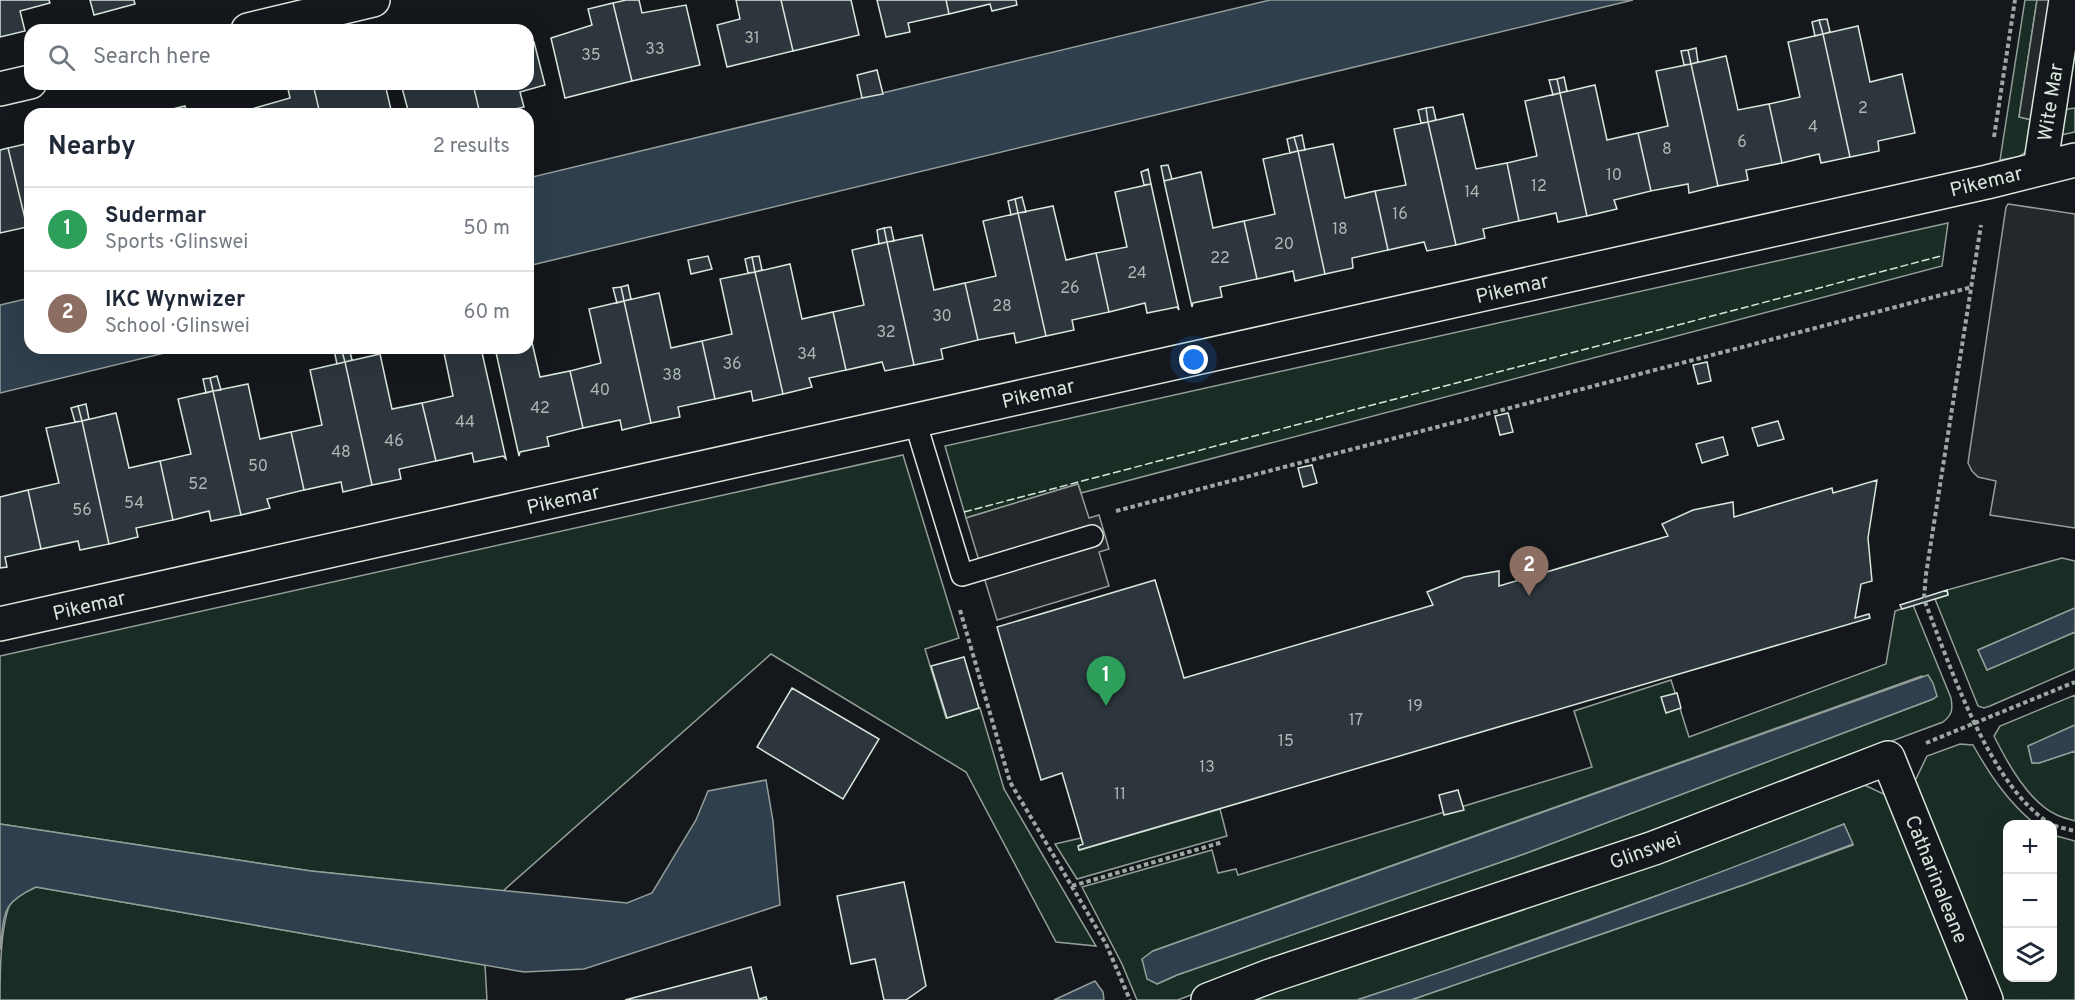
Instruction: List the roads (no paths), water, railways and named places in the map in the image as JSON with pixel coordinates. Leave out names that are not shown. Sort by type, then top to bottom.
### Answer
[{"type":"street","points":[[273,24],[373,0]]},
{"type":"street","name":"Wite Mar","points":[[2040,168],[2066,0]]},
{"type":"street","points":[[0,89],[24,83]]},
{"type":"street","name":"Pikemar","points":[[0,624],[1987,182],[2075,160]]},
{"type":"street","name":"Glinswei","points":[[1208,1000],[1270,976],[1654,848],[1888,758]]},
{"type":"street","name":"Catharinaleane","points":[[1888,758],[1986,1000]]},
{"type":"lane","points":[[915,421],[962,575],[1092,536]]},
{"type":"water","points":[[1270,0],[1633,0],[534,265],[534,177]]},
{"type":"water","points":[[24,299],[24,354],[160,354],[0,393],[0,305]]},
{"type":"water","points":[[2075,608],[2075,632],[1987,670],[1978,650]]},
{"type":"water","points":[[1928,675],[1937,696],[1933,699],[1524,854],[1177,975],[1157,984],[1147,979],[1142,959],[1153,951]]},
{"type":"water","points":[[2075,725],[2075,751],[2039,763],[2032,763],[2028,746]]},
{"type":"water","points":[[766,780],[773,821],[780,905],[584,969],[524,972],[36,887],[16,899],[6,911],[0,950],[0,824],[311,871],[627,903],[652,893],[696,820],[708,791]]},
{"type":"water","points":[[1844,824],[1853,844],[1746,884],[1411,1000],[1357,1000],[1602,916]]},
{"type":"water","points":[[1095,981],[1103,992],[1104,1000],[1054,1000]]},
{"type":"place","name":"IKC Wynwizer","points":[[1529,596]]},
{"type":"place","name":"Sudermar","points":[[1106,706]]}]
